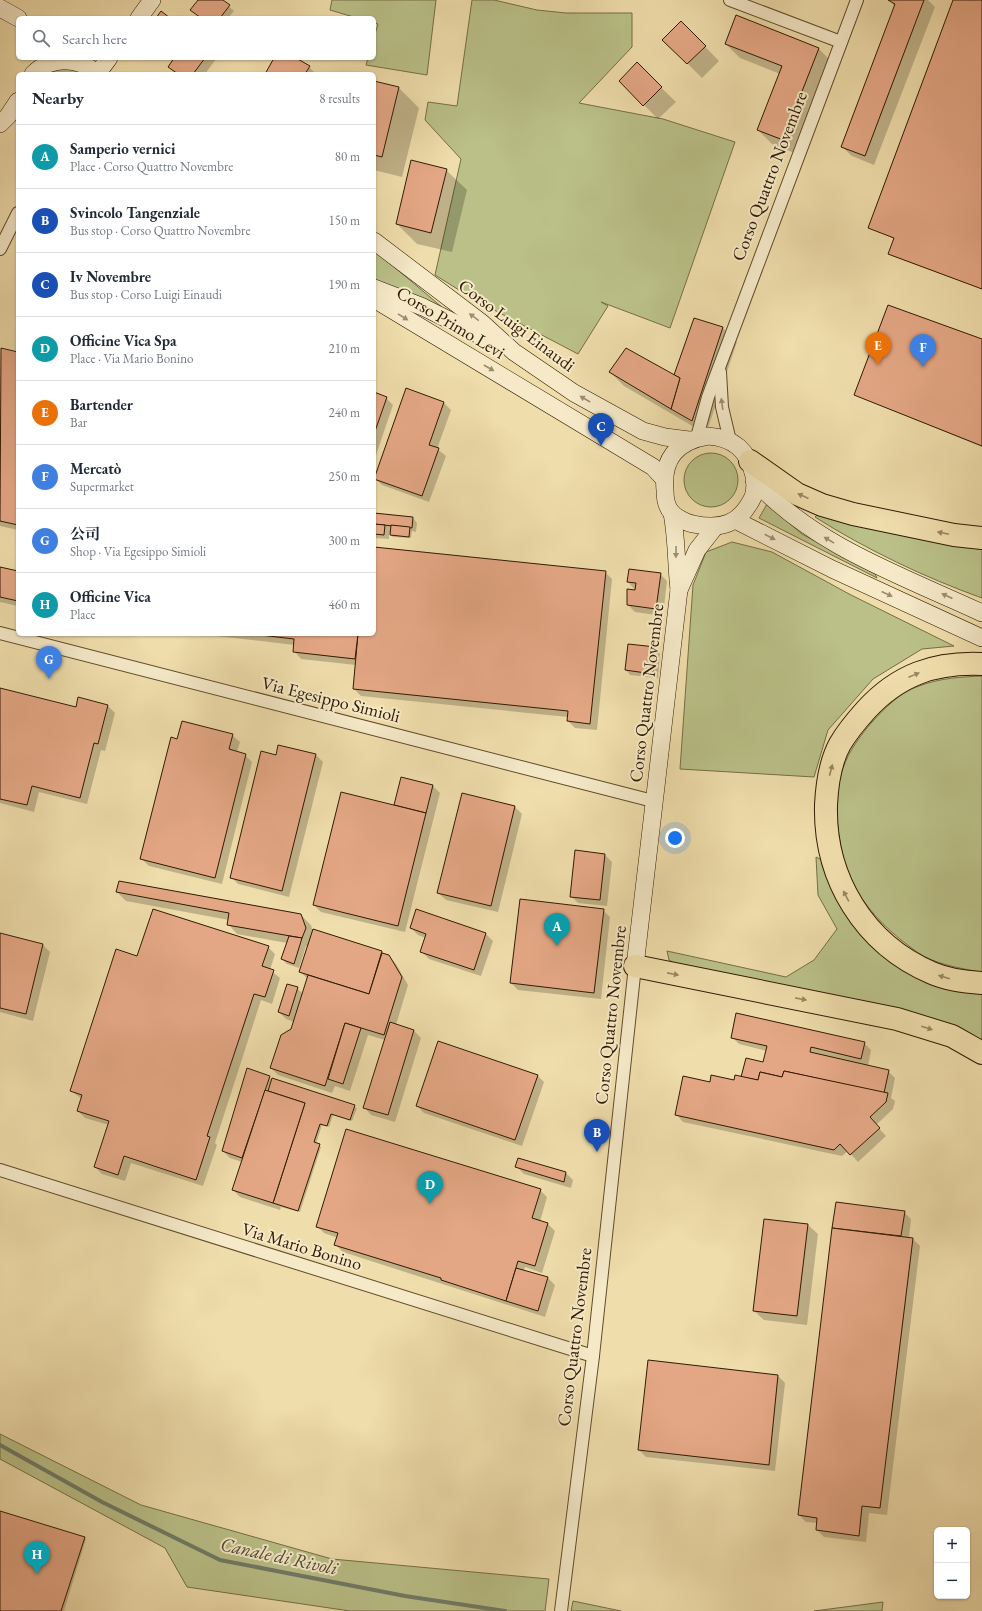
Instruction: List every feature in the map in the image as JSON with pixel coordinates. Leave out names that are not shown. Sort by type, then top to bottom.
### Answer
[{"type":"highway","points":[[752,470],[797,494],[822,505],[853,514],[946,534],[982,538]]},
{"type":"highway","points":[[982,664],[952,665],[924,671],[899,681],[879,696],[857,720],[840,744],[831,768],[827,790],[826,822],[829,847],[836,874],[848,898],[863,921],[883,941],[907,961],[932,974],[958,981],[982,983]]},
{"type":"highway","points":[[635,966],[897,1019],[952,1036],[982,1053]]},
{"type":"main road","points":[[140,16],[152,0]]},
{"type":"main road","points":[[0,8],[16,17]]},
{"type":"main road","points":[[36,67],[54,60],[67,60],[97,68],[107,60]]},
{"type":"main road","points":[[0,125],[16,104]]},
{"type":"main road","points":[[0,125],[16,125]]},
{"type":"main road","name":"Corso Luigi Einaudi","points":[[376,243],[482,323],[514,352],[574,393],[636,428],[665,437],[693,439]]},
{"type":"main road","name":"Corso Primo Levi","points":[[376,289],[423,308],[514,352]]},
{"type":"main road","name":"Corso Primo Levi","points":[[376,300],[653,467],[664,479]]},
{"type":"main road","points":[[752,470],[754,494],[747,509],[735,520],[726,524],[715,527],[687,523],[672,513],[666,501],[664,479],[666,467],[671,456],[693,439],[708,436],[719,437],[730,441],[745,453],[752,470],[772,498],[820,534],[843,548],[982,612]]},
{"type":"main road","name":"Corso Quattro Novembre","points":[[635,966],[679,590],[676,565],[676,538],[672,513]]},
{"type":"main road","points":[[735,520],[832,569],[982,638]]},
{"type":"main road","name":"Corso Quattro Novembre","points":[[679,590],[696,550],[715,527]]},
{"type":"street","points":[[730,0],[841,42]]},
{"type":"street","name":"Corso Quattro Novembre","points":[[693,439],[857,0]]},
{"type":"street","points":[[0,249],[16,217]]},
{"type":"street","name":"Corso Quattro Novembre","points":[[720,367],[722,407],[730,441]]},
{"type":"street","name":"Via Egesippo Simioli","points":[[0,633],[654,801]]},
{"type":"street","name":"Corso Quattro Novembre","points":[[561,1611],[593,1356],[635,966]]},
{"type":"street","name":"Via Mario Bonino","points":[[0,1170],[593,1356]]},
{"type":"green space","points":[[332,0],[436,0],[427,75],[366,65],[367,60],[376,60],[376,30],[378,24],[376,24],[376,16],[350,16],[330,10]]},
{"type":"green space","points":[[472,0],[494,0],[537,10],[566,13],[632,13],[632,47],[579,103],[663,119],[735,142],[670,328],[601,302],[608,306],[578,354],[475,300],[435,275],[461,159],[425,120],[428,102],[457,106]]},
{"type":"green space","points":[[63,68],[80,72],[51,72]]},
{"type":"green space","points":[[376,252],[449,313],[376,285]]},
{"type":"green space","points":[[711,453],[721,455],[730,461],[736,470],[738,480],[736,490],[730,499],[721,505],[711,507],[701,505],[692,499],[686,490],[684,480],[686,470],[692,461],[701,455]]},
{"type":"green space","points":[[767,504],[802,534],[875,574],[877,578],[759,518]]},
{"type":"green space","points":[[819,513],[982,544],[982,598],[896,562],[834,529],[815,517]]},
{"type":"green space","points":[[732,542],[772,552],[851,595],[954,646],[922,649],[873,679],[828,730],[814,777],[680,769],[693,585],[706,552]]},
{"type":"green space","points":[[982,676],[982,972],[980,972],[931,960],[917,952],[883,924],[868,907],[856,889],[845,862],[838,830],[837,797],[839,782],[845,762],[863,733],[888,706],[905,692],[927,683],[950,678]]},
{"type":"green space","points":[[816,857],[822,860],[868,939],[982,991],[982,1042],[676,964],[669,960],[667,951],[786,977],[814,960],[837,929],[818,895]]},
{"type":"green space","points":[[0,1434],[141,1505],[332,1559],[549,1579],[545,1611],[350,1611],[187,1587],[165,1548],[0,1459]]},
{"type":"green space","points":[[573,1601],[621,1611],[571,1611]]},
{"type":"green space","points":[[883,1602],[882,1611],[814,1611]]},
{"type":"building","points":[[198,0],[223,0],[230,5],[222,16],[198,16],[190,10]]},
{"type":"building","points":[[888,0],[924,0],[865,156],[841,147],[895,4]]},
{"type":"building","points":[[953,0],[982,0],[982,289],[888,254],[894,238],[868,228]]},
{"type":"building","points":[[161,11],[167,16],[157,16]]},
{"type":"building","points":[[736,15],[819,48],[783,140],[757,130],[782,66],[725,44]]},
{"type":"building","points":[[681,21],[706,46],[687,64],[662,40]]},
{"type":"building","points":[[173,60],[204,60],[194,72],[175,72],[168,67]]},
{"type":"building","points":[[273,60],[300,60],[310,66],[306,72],[266,72]]},
{"type":"building","points":[[637,62],[662,87],[643,106],[619,81]]},
{"type":"building","points":[[376,81],[399,87],[382,157],[376,156]]},
{"type":"building","points":[[411,160],[447,169],[431,233],[396,224]]},
{"type":"building","points":[[888,305],[982,339],[982,446],[854,395]]},
{"type":"building","points":[[694,318],[723,327],[692,421],[671,409],[680,378],[674,375]]},
{"type":"building","points":[[1,348],[16,352],[16,525],[0,521]]},
{"type":"building","points":[[626,348],[680,378],[671,409],[609,372]]},
{"type":"building","points":[[406,388],[444,402],[429,445],[439,448],[422,496],[376,480],[376,473]]},
{"type":"building","points":[[376,393],[387,397],[376,428]]},
{"type":"building","points":[[376,513],[413,517],[412,528],[376,524]]},
{"type":"building","points":[[376,524],[385,525],[384,535],[376,534]]},
{"type":"building","points":[[391,525],[410,527],[409,537],[390,535]]},
{"type":"building","points":[[376,547],[606,571],[590,724],[567,721],[568,711],[353,689],[358,636],[376,636]]},
{"type":"building","points":[[0,567],[16,571],[16,601],[0,597]]},
{"type":"building","points":[[629,569],[661,573],[656,609],[627,605],[627,589],[635,590],[636,583],[627,582]]},
{"type":"building","points":[[269,636],[358,636],[355,659],[293,652],[294,639]]},
{"type":"building","points":[[628,644],[656,647],[653,674],[625,670]]},
{"type":"building","points":[[0,688],[76,707],[78,697],[108,705],[98,744],[94,743],[80,798],[32,786],[27,805],[0,799]]},
{"type":"building","points":[[182,721],[233,734],[229,749],[246,754],[215,878],[140,859],[171,737],[177,739]]},
{"type":"building","points":[[278,745],[316,754],[282,891],[230,878],[261,751],[276,755]]},
{"type":"building","points":[[401,777],[433,785],[426,813],[394,805]]},
{"type":"building","points":[[341,792],[426,813],[398,926],[313,905]]},
{"type":"building","points":[[462,793],[515,806],[491,906],[437,893]]},
{"type":"building","points":[[575,850],[605,854],[600,900],[570,897]]},
{"type":"building","points":[[119,881],[301,914],[306,928],[302,938],[227,925],[229,913],[116,892]]},
{"type":"building","points":[[520,899],[604,909],[594,993],[510,983]]},
{"type":"building","points":[[153,909],[269,946],[262,966],[274,970],[265,997],[254,994],[207,1136],[210,1137],[196,1180],[124,1156],[118,1175],[94,1167],[109,1121],[77,1111],[82,1095],[70,1091],[116,949],[137,956]]},
{"type":"building","points":[[416,909],[486,933],[474,970],[420,952],[426,934],[410,928]]},
{"type":"building","points":[[313,929],[382,951],[369,994],[299,972]]},
{"type":"building","points":[[0,933],[43,944],[26,1014],[0,1008]]},
{"type":"building","points":[[289,936],[302,938],[294,964],[281,959]]},
{"type":"building","points":[[382,953],[389,955],[402,977],[384,1035],[345,1023],[325,1086],[270,1068],[281,1035],[291,1029],[308,975],[369,994]]},
{"type":"building","points":[[287,984],[298,987],[289,1016],[278,1012]]},
{"type":"building","points":[[736,1013],[865,1042],[861,1059],[811,1047],[810,1052],[889,1070],[884,1093],[784,1071],[782,1077],[760,1072],[758,1080],[741,1077],[746,1058],[763,1062],[767,1046],[731,1038]]},
{"type":"building","points":[[390,1022],[414,1030],[388,1115],[363,1108]]},
{"type":"building","points":[[345,1023],[361,1028],[343,1084],[328,1079]]},
{"type":"building","points":[[438,1041],[538,1075],[515,1140],[416,1106]]},
{"type":"building","points":[[247,1068],[270,1076],[242,1158],[222,1151]]},
{"type":"building","points":[[784,1071],[888,1093],[886,1102],[870,1117],[880,1128],[850,1155],[840,1144],[834,1150],[675,1115],[683,1076],[710,1082],[711,1075],[734,1080],[735,1075],[758,1080],[760,1072],[782,1077]]},
{"type":"building","points":[[272,1078],[355,1105],[350,1120],[331,1114],[327,1126],[320,1124],[314,1142],[320,1144],[298,1211],[273,1203],[305,1103],[268,1091]]},
{"type":"building","points":[[265,1090],[305,1103],[273,1203],[232,1190]]},
{"type":"building","points":[[346,1129],[541,1189],[532,1218],[548,1223],[535,1266],[518,1261],[506,1301],[441,1280],[441,1278],[334,1245],[338,1233],[316,1227]]},
{"type":"building","points":[[518,1158],[566,1172],[564,1182],[515,1167]]},
{"type":"building","points":[[836,1202],[905,1211],[901,1236],[832,1228]]},
{"type":"building","points":[[764,1219],[808,1224],[797,1316],[753,1311]]},
{"type":"building","points":[[832,1228],[913,1238],[880,1508],[862,1506],[859,1536],[816,1530],[817,1518],[798,1515]]},
{"type":"building","points":[[516,1268],[548,1277],[538,1311],[506,1301]]},
{"type":"building","points":[[648,1360],[778,1375],[769,1465],[638,1450]]},
{"type":"building","points":[[0,1511],[85,1537],[61,1611],[0,1611]]},
{"type":"waterway","name":"Canale di Rivoli","points":[[0,1445],[102,1502],[220,1560],[405,1596],[505,1611]]},
{"type":"place","name":"Bartender","points":[[878,365]]},
{"type":"place","name":"Mercatò","points":[[923,367]]},
{"type":"place","name":"Iv Novembre","points":[[601,446]]},
{"type":"place","name":"公司","points":[[49,679]]},
{"type":"place","name":"Samperio vernici","points":[[557,946]]},
{"type":"place","name":"Svincolo Tangenziale","points":[[597,1152]]},
{"type":"place","name":"Officine Vica Spa","points":[[430,1204]]},
{"type":"place","name":"Officine Vica","points":[[37,1574]]}]
